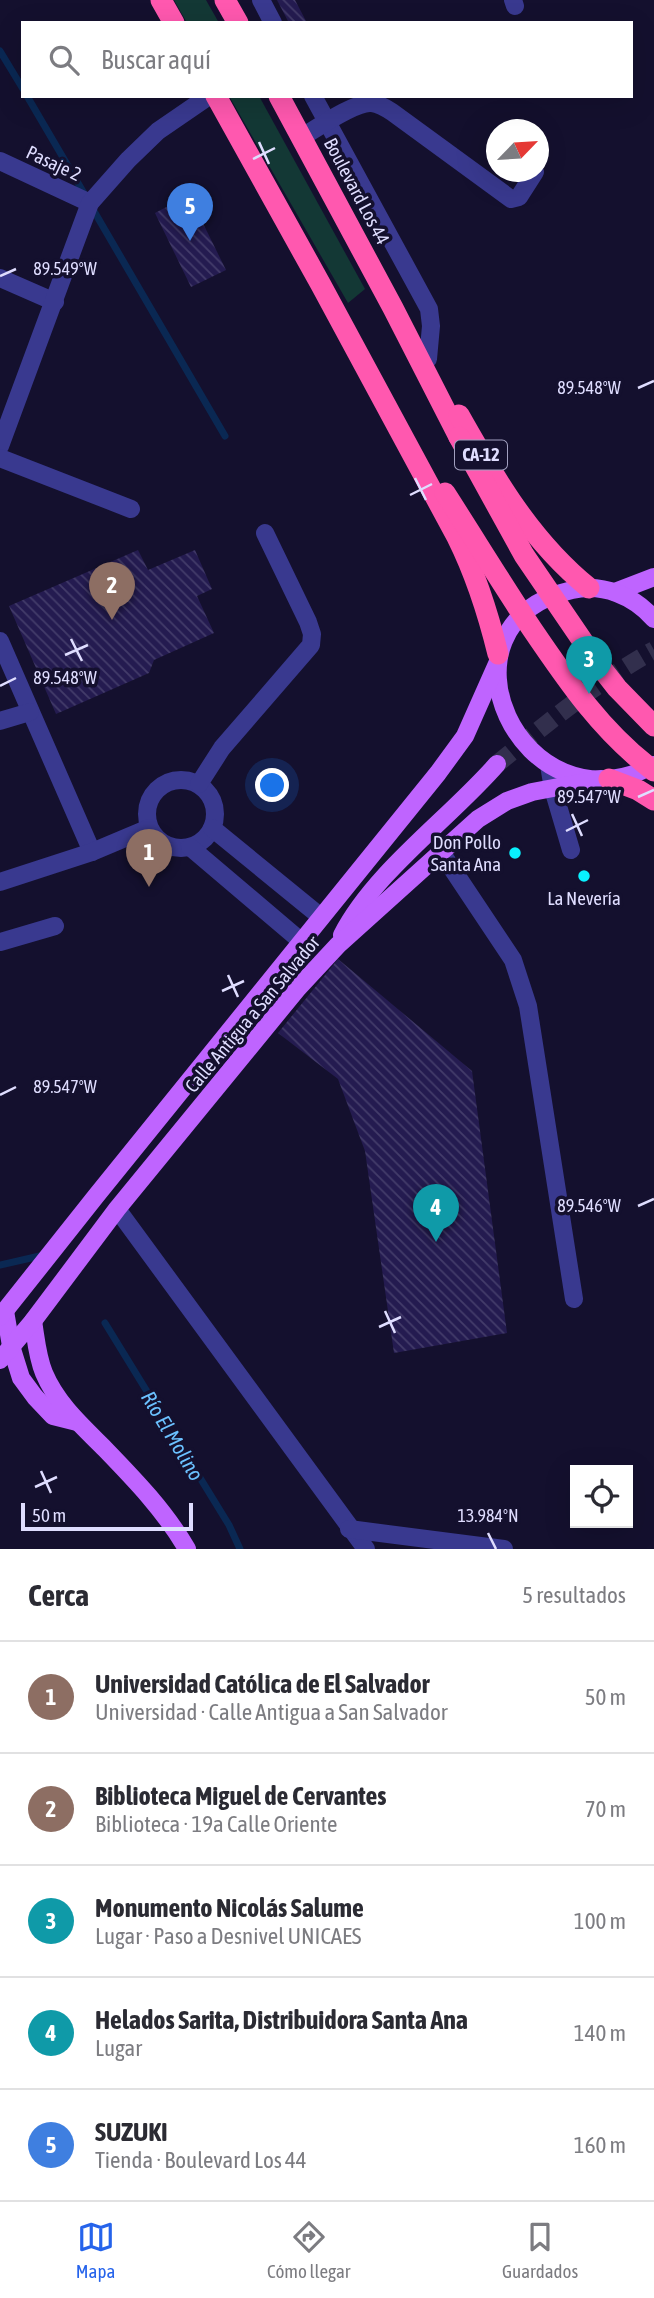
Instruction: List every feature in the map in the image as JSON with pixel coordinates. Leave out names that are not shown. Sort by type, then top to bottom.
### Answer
[{"type":"highway","points":[[162,0],[173,21]]},
{"type":"highway","points":[[225,0],[237,21]]},
{"type":"highway","points":[[217,98],[321,285],[471,566],[487,610],[497,659]]},
{"type":"highway","name":"Boulevard Los 44","points":[[280,98],[393,308]]},
{"type":"highway","points":[[321,285],[495,573],[577,695],[636,758],[654,771]]},
{"type":"highway","points":[[393,308],[459,437],[524,555],[599,665],[654,726]]},
{"type":"highway","name":"CA-12","points":[[393,308],[428,359],[487,467],[506,495],[554,559],[589,588]]},
{"type":"highway","points":[[605,779],[638,790],[654,800]]},
{"type":"main road","points":[[615,592],[654,577]]},
{"type":"main road","name":"Calle Antigua a San Salvador","points":[[3,1314],[438,773],[465,736],[512,627],[533,606],[562,593],[589,588]]},
{"type":"main road","points":[[589,588],[615,592],[634,600],[654,619]]},
{"type":"main road","points":[[497,659],[499,690],[512,723],[525,744],[549,765],[570,774],[605,779]]},
{"type":"main road","points":[[338,945],[353,915],[401,860],[472,792],[496,764]]},
{"type":"main road","name":"Calle Antigua a San Salvador","points":[[6,1353],[117,1209],[298,988],[338,945],[478,820],[507,801],[553,789],[632,775],[654,765]]},
{"type":"main road","points":[[3,1314],[6,1353],[21,1378],[53,1416],[80,1423]]},
{"type":"main road","points":[[33,1321],[37,1355],[45,1376],[64,1407],[145,1490],[177,1531],[187,1549]]},
{"type":"street","points":[[261,0],[272,21]]},
{"type":"street","points":[[0,446],[90,203],[158,131],[206,98]]},
{"type":"street","points":[[314,98],[429,309],[431,326],[428,359]]},
{"type":"street","points":[[302,137],[368,102],[381,105],[486,181]]},
{"type":"street","name":"Pasaje 2","points":[[0,161],[90,203]]},
{"type":"street","points":[[487,182],[511,199],[519,197],[529,182]]},
{"type":"street","points":[[0,278],[55,302]]},
{"type":"street","points":[[0,458],[131,509]]},
{"type":"street","points":[[199,784],[222,748],[311,645],[312,634],[308,622],[265,533]]},
{"type":"street","points":[[0,641],[92,852]]},
{"type":"street","points":[[0,721],[30,712]]},
{"type":"street","points":[[549,765],[553,789],[571,850]]},
{"type":"street","points":[[180,779],[199,784],[215,808],[212,828],[207,837],[190,847],[170,847],[154,836],[149,828],[146,808],[149,799],[162,784],[180,779]]},
{"type":"street","points":[[0,882],[92,852],[149,828]]},
{"type":"street","points":[[212,828],[321,917]]},
{"type":"street","points":[[190,847],[302,942]]},
{"type":"street","points":[[441,852],[513,960],[528,1006],[574,1299]]},
{"type":"street","points":[[0,942],[55,926]]},
{"type":"street","points":[[117,1209],[366,1549]]},
{"type":"street","points":[[349,1529],[504,1549]]},
{"type":"green space","points":[[174,0],[206,0],[218,21],[186,21]]},
{"type":"green space","points":[[230,98],[260,98],[365,289],[348,303]]},
{"type":"building","points":[[277,0],[295,0],[306,21],[288,21]]},
{"type":"building","points":[[189,195],[226,270],[191,287],[155,213]]},
{"type":"building","points":[[138,550],[148,570],[195,550],[212,589],[197,596],[214,633],[154,660],[149,673],[56,714],[9,606]]},
{"type":"building","points":[[338,959],[472,1071],[507,1333],[394,1353],[365,1151],[338,1079],[278,1033]]},
{"type":"waterway","points":[[0,51],[21,86]]},
{"type":"waterway","points":[[28,98],[85,195]]},
{"type":"waterway","points":[[91,206],[225,436]]},
{"type":"waterway","name":"Río El Molino","points":[[0,1265],[44,1255]]},
{"type":"waterway","name":"Río El Molino","points":[[105,1323],[229,1525],[240,1549]]},
{"type":"tunnel","points":[[497,764],[592,689],[654,650]]},
{"type":"place","name":"SUZUKI","points":[[190,241]]},
{"type":"place","name":"Biblioteca Miguel de Cervantes","points":[[112,620]]},
{"type":"place","name":"Monumento Nicolás Salume","points":[[589,694]]},
{"type":"place","name":"Don Pollo Santa Ana","points":[[515,853]]},
{"type":"place","name":"La Nevería","points":[[584,876]]},
{"type":"place","name":"Universidad Católica de El Salvador","points":[[149,887]]},
{"type":"place","name":"Helados Sarita, Distribuidora Santa Ana","points":[[436,1242]]}]
